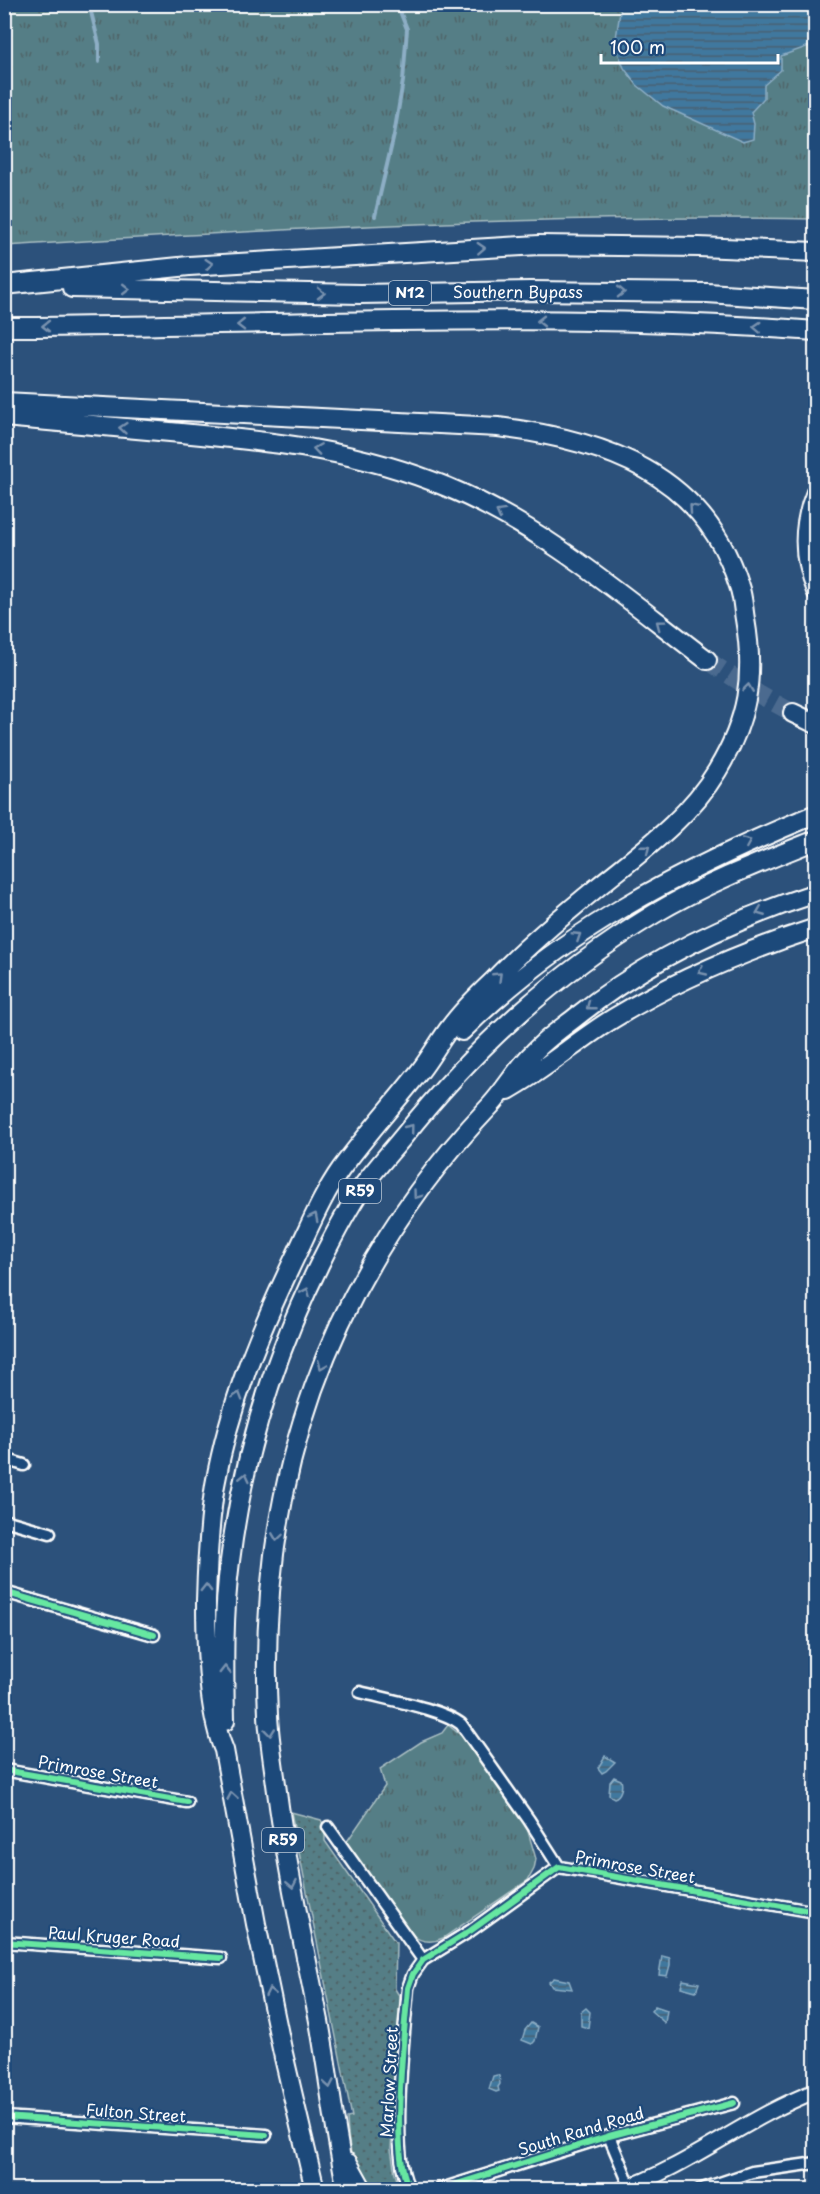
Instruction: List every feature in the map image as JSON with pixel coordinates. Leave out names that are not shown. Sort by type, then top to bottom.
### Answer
[{"type":"highway","points":[[4,286],[189,266],[539,245],[816,252]]},
{"type":"highway","points":[[699,248],[816,258]]},
{"type":"highway","name":"Southern Bypass","points":[[4,286],[360,294],[530,291],[706,293],[816,300]]},
{"type":"highway","name":"Southern Bypass","points":[[4,327],[542,321],[688,324],[816,331]]},
{"type":"highway","points":[[4,402],[498,427],[541,432],[599,447],[636,463],[661,478],[683,496],[718,539],[732,565],[741,590],[751,646],[748,692],[739,727],[729,749],[703,792],[669,829],[565,915],[496,977],[457,1018],[434,1053],[339,1172],[315,1214],[257,1341],[237,1399],[215,1484],[207,1559],[206,1630],[213,1709],[224,1750]]},
{"type":"highway","points":[[4,417],[247,439],[352,456],[409,472],[492,508],[543,537],[707,660]]},
{"type":"highway","points":[[816,492],[807,516],[804,534],[808,570],[816,591]]},
{"type":"highway","points":[[793,713],[816,724]]},
{"type":"highway","points":[[434,1053],[526,974],[558,948],[584,931],[696,866],[742,844],[816,814]]},
{"type":"highway","name":"R59","points":[[306,2150],[256,1924],[224,1750],[225,1630],[230,1561],[242,1492],[261,1408],[283,1347],[338,1227],[364,1185],[430,1104],[480,1049],[528,1004],[579,964],[656,913],[723,880],[816,840]]},
{"type":"highway","name":"R59","points":[[339,2142],[320,2026],[283,1836],[268,1716],[268,1630],[273,1566],[283,1496],[317,1375],[346,1308],[375,1257],[414,1199],[464,1132],[500,1095],[534,1052],[595,1001],[673,952],[722,928],[778,905],[816,893]]},
{"type":"highway","points":[[500,1095],[532,1077],[577,1042],[657,993],[733,958],[816,928]]},
{"type":"highway","points":[[339,2142],[347,2190]]},
{"type":"highway","points":[[339,2142],[363,2190]]},
{"type":"highway","points":[[301,2190],[306,2150]]},
{"type":"highway","points":[[306,2150],[315,2190]]},
{"type":"main road","name":"South Rand Road","points":[[625,2188],[688,2160],[796,2098],[816,2091]]},
{"type":"street","points":[[4,1459],[24,1465]]},
{"type":"street","points":[[4,1520],[50,1533]]},
{"type":"street","points":[[4,1592],[154,1635]]},
{"type":"street","name":"Primrose Street","points":[[360,1692],[451,1717],[461,1724],[529,1820],[559,1867]]},
{"type":"street","name":"Primrose Street","points":[[4,1770],[187,1802]]},
{"type":"street","points":[[328,1827],[423,1960]]},
{"type":"street","name":"Primrose Street","points":[[413,1974],[423,1960],[470,1931],[559,1867],[816,1912]]},
{"type":"street","name":"Paul Kruger Road","points":[[4,1942],[221,1958]]},
{"type":"street","name":"Marlow Street","points":[[411,2190],[402,2172],[398,2135],[408,1988],[413,1974]]},
{"type":"street","name":"South Rand Road","points":[[438,2190],[609,2136],[734,2103]]},
{"type":"street","name":"Fulton Street","points":[[4,2117],[266,2135]]},
{"type":"street","name":"South Rand Road","points":[[609,2136],[625,2188]]},
{"type":"street","points":[[699,2190],[752,2172],[816,2163]]},
{"type":"green space","points":[[5,5],[815,5],[815,219],[612,219],[410,224],[5,246]]},
{"type":"green space","points":[[448,1725],[463,1737],[527,1828],[536,1859],[528,1880],[443,1938],[426,1941],[409,1933],[346,1843],[385,1786],[380,1769],[421,1742],[442,1733]]},
{"type":"green space","points":[[291,1812],[321,1820],[325,1828],[325,1841],[396,1943],[395,1989],[400,1997],[391,2149],[400,2189],[366,2189],[352,2155],[347,2118],[352,2117]]},
{"type":"water","points":[[621,5],[815,5],[815,44],[781,56],[781,70],[764,85],[764,98],[751,112],[754,124],[753,139],[743,142],[663,106],[637,85],[624,68],[615,45]]},
{"type":"water","points":[[605,1756],[615,1762],[602,1773],[598,1768]]},
{"type":"water","points":[[614,1777],[621,1780],[622,1785],[620,1793],[614,1798],[609,1795],[610,1782]]},
{"type":"water","points":[[662,1956],[670,1958],[667,1976],[659,1975]]},
{"type":"water","points":[[554,1978],[569,1981],[572,1989],[552,1987],[549,1982]]},
{"type":"water","points":[[683,1980],[699,1983],[696,1991],[681,1987]]},
{"type":"water","points":[[655,2006],[667,2010],[665,2023],[651,2011]]},
{"type":"water","points":[[586,2008],[590,2012],[588,2028],[581,2026],[581,2012]]},
{"type":"water","points":[[531,2023],[538,2027],[535,2041],[532,2044],[522,2040],[525,2030]]},
{"type":"water","points":[[497,2075],[500,2084],[499,2091],[496,2092],[489,2089],[493,2076]]},
{"type":"waterway","points":[[89,4],[99,44],[99,62]]},
{"type":"waterway","points":[[375,216],[394,135],[403,81],[407,29],[397,4]]},
{"type":"tunnel","points":[[707,660],[760,695],[793,713]]},
{"type":"cycle path","points":[[4,1592],[154,1635]]},
{"type":"cycle path","points":[[4,1770],[187,1802]]},
{"type":"cycle path","points":[[411,2190],[404,2175],[400,2152],[400,2094],[408,1988],[413,1974],[423,1960],[470,1931],[559,1867],[816,1912]]},
{"type":"cycle path","points":[[4,1942],[221,1958]]},
{"type":"cycle path","points":[[438,2190],[609,2136],[734,2103]]},
{"type":"cycle path","points":[[4,2117],[266,2135]]}]
